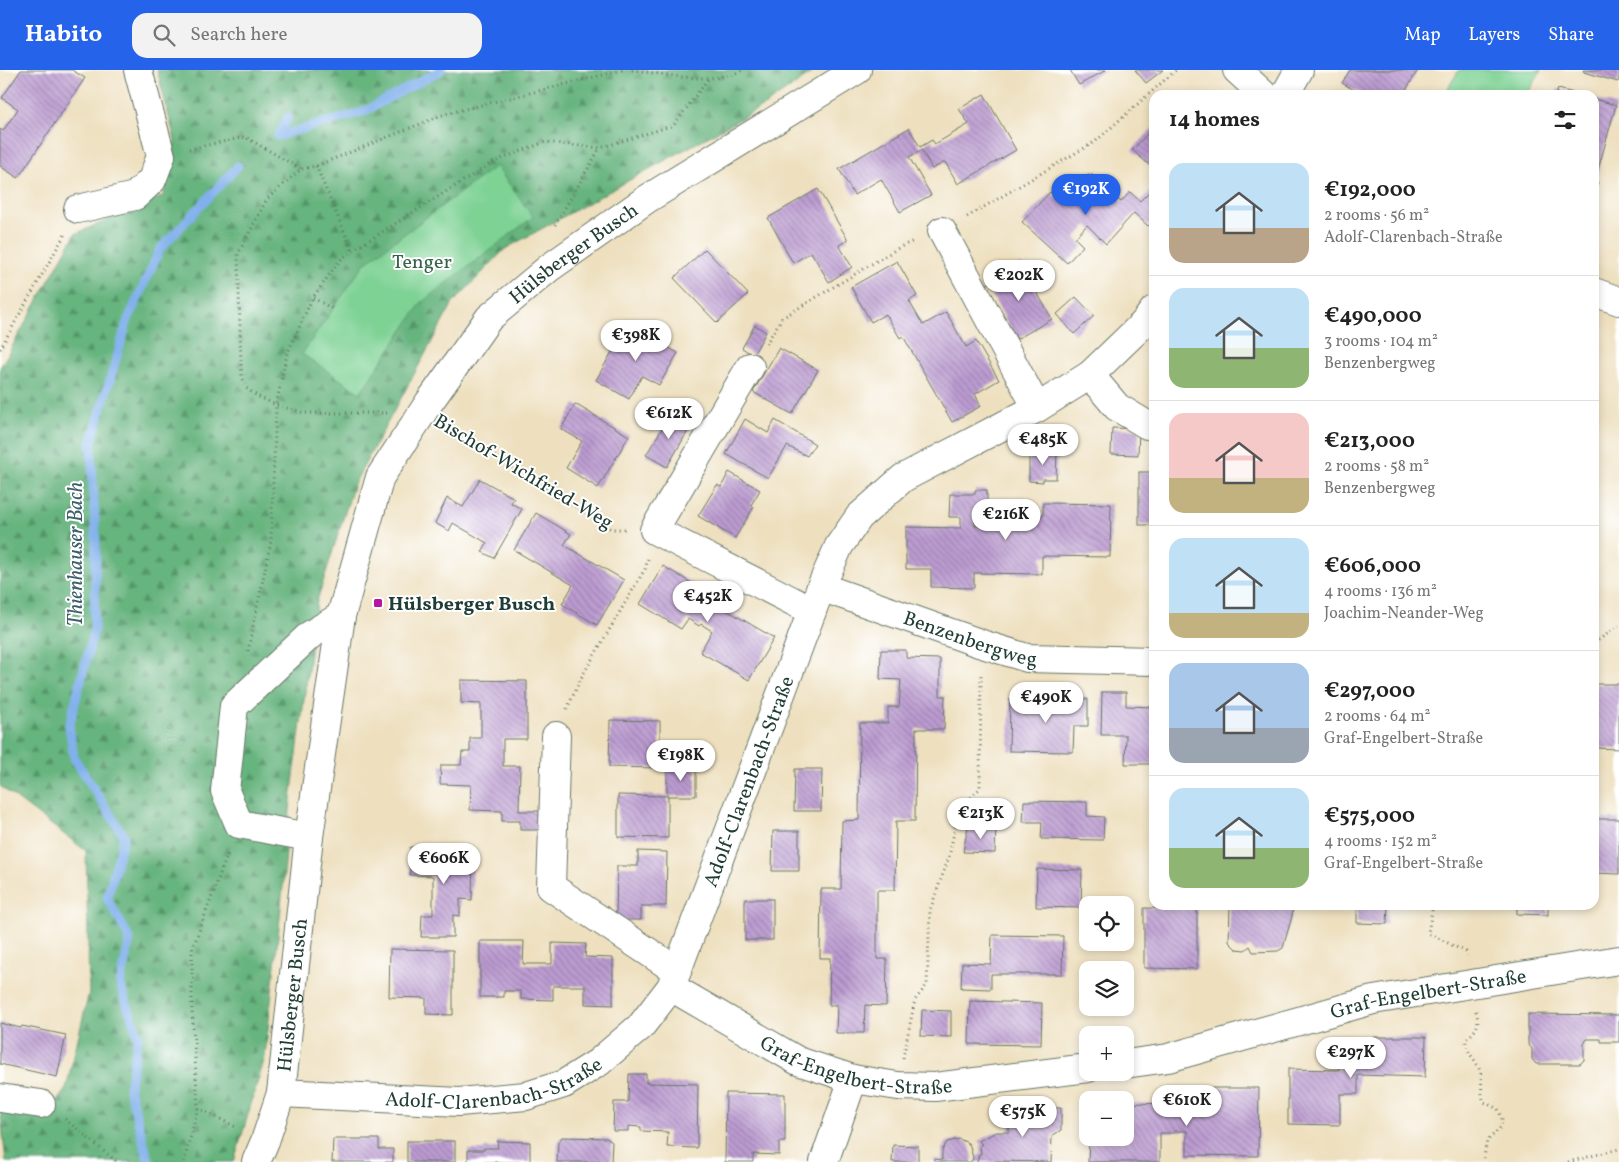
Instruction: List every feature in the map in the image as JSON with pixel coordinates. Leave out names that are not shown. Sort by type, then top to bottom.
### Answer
[{"type":"street","points":[[78,209],[135,196],[152,180],[161,156],[138,70]]},
{"type":"street","name":"Hülsberger Busch","points":[[261,1151],[281,1093],[309,837],[341,616],[380,477],[489,318],[549,268],[646,199],[857,70]]},
{"type":"street","points":[[1237,70],[1259,90]]},
{"type":"street","points":[[1288,90],[1299,70]]},
{"type":"street","points":[[942,232],[1037,408]]},
{"type":"street","points":[[1599,294],[1619,301]]},
{"type":"street","name":"Adolf-Clarenbach-Straße","points":[[281,1093],[459,1102],[526,1096],[564,1084],[599,1062],[642,1026],[674,979],[817,599],[839,546],[859,517],[903,478],[1037,408],[1090,375],[1149,317]]},
{"type":"street","points":[[750,367],[654,530],[817,599]]},
{"type":"street","points":[[1090,375],[1117,407],[1147,425]]},
{"type":"street","name":"Benzenbergweg","points":[[817,599],[1027,658],[1149,661]]},
{"type":"street","points":[[309,837],[239,824],[224,791],[234,706],[310,635],[341,616]]},
{"type":"street","name":"Graf-Engelbert-Straße","points":[[556,736],[551,887],[674,979],[798,1061],[853,1079],[898,1086],[934,1087],[1079,1069]]},
{"type":"street","name":"Graf-Engelbert-Straße","points":[[1134,1063],[1168,1058],[1373,1000],[1619,960]]},
{"type":"street","points":[[824,1162],[853,1079]]},
{"type":"street","points":[[0,1098],[41,1104]]},
{"type":"path","points":[[276,405],[257,396],[246,388],[242,376],[238,254],[267,199],[301,169],[316,166],[445,114],[623,70]]},
{"type":"path","points":[[632,70],[708,79],[743,70]]},
{"type":"path","points":[[1153,90],[1176,70]]},
{"type":"path","points":[[247,658],[271,541],[276,405],[287,354],[313,298],[340,260],[494,162],[545,142],[600,148],[674,125],[708,79]]},
{"type":"path","points":[[750,367],[782,318],[900,247],[942,232],[1096,141],[1149,94]]},
{"type":"path","points":[[161,156],[245,137],[301,169]]},
{"type":"path","points":[[549,268],[552,232],[600,148]]},
{"type":"path","points":[[316,166],[352,251]]},
{"type":"path","points":[[0,349],[78,209]]},
{"type":"path","points":[[313,298],[334,309]]},
{"type":"path","name":"Bischof-Wichfried-Weg","points":[[276,405],[305,413],[386,414],[403,398],[611,529],[654,530]]},
{"type":"path","points":[[556,736],[580,678],[645,570],[654,530]]},
{"type":"path","points":[[1599,640],[1619,626]]},
{"type":"path","points":[[898,1086],[915,1000],[927,985],[930,910],[948,857],[958,812],[980,788],[982,644]]},
{"type":"path","points":[[184,1162],[198,1108],[192,1008],[192,950],[239,824]]},
{"type":"path","points":[[1478,1017],[1479,1024],[1476,1031],[1466,1039],[1466,1046],[1479,1070],[1482,1082],[1481,1095],[1484,1102],[1498,1109],[1502,1118],[1501,1127],[1487,1141],[1483,1162]]},
{"type":"path","points":[[41,1104],[52,1108],[117,1162]]},
{"type":"path","points":[[198,1108],[261,1151]]},
{"type":"path","points":[[1568,1162],[1619,1149]]},
{"type":"green space","name":"Tenger","points":[[157,70],[816,70],[767,104],[505,249],[453,303],[354,484],[317,601],[291,799],[265,1057],[234,1162],[6,1162],[0,1108],[44,1118],[66,1089],[89,992],[86,851],[0,786],[0,368],[75,234],[163,196],[175,140]]},
{"type":"green space","points":[[1459,70],[1541,70],[1530,90],[1447,90]]},
{"type":"green space","name":"Tenger","points":[[496,166],[533,217],[422,302],[360,393],[302,354],[365,263]]},
{"type":"building","points":[[21,70],[72,70],[85,78],[18,178],[0,166],[0,129],[3,131],[18,109],[2,98]]},
{"type":"building","points":[[1070,70],[1106,70],[1079,85]]},
{"type":"building","points":[[1135,70],[1163,70],[1146,83]]},
{"type":"building","points":[[1350,70],[1418,70],[1406,90],[1354,90],[1342,83]]},
{"type":"building","points":[[1583,70],[1619,70],[1618,82],[1584,72]]},
{"type":"building","points":[[984,94],[1016,150],[958,184],[945,162],[932,169],[922,150],[909,157],[931,195],[900,212],[881,179],[854,195],[839,169],[909,128],[920,147],[932,140],[935,144],[969,124],[959,109]]},
{"type":"building","points":[[1599,100],[1616,105],[1599,167]]},
{"type":"building","points":[[1149,132],[1149,165],[1132,150]]},
{"type":"building","points":[[1090,173],[1121,202],[1130,192],[1140,201],[1149,192],[1149,225],[1134,213],[1106,244],[1087,225],[1075,238],[1083,246],[1067,263],[1022,222],[1050,192],[1063,203]]},
{"type":"building","points":[[818,189],[848,240],[839,245],[852,267],[829,282],[811,252],[793,263],[768,218]]},
{"type":"building","points":[[705,249],[748,294],[717,323],[674,278]]},
{"type":"building","points":[[897,261],[917,296],[909,301],[923,325],[946,312],[966,347],[976,341],[999,380],[975,394],[981,406],[952,422],[903,336],[900,338],[886,314],[871,322],[851,287]]},
{"type":"building","points":[[1021,264],[1052,319],[1017,339],[986,285]]},
{"type":"building","points":[[1076,297],[1094,316],[1074,334],[1057,314]]},
{"type":"building","points":[[628,324],[678,353],[659,385],[642,376],[629,399],[596,380]]},
{"type":"building","points":[[755,325],[766,332],[753,355],[742,348]]},
{"type":"building","points":[[779,348],[818,370],[792,414],[753,392]]},
{"type":"building","points":[[575,404],[629,436],[598,488],[566,468],[582,441],[561,429]]},
{"type":"building","points":[[672,412],[692,424],[667,467],[646,455]]},
{"type":"building","points":[[745,419],[768,433],[775,420],[815,444],[807,456],[787,446],[768,478],[726,454]]},
{"type":"building","points":[[1112,428],[1139,429],[1138,455],[1111,454]]},
{"type":"building","points":[[1043,451],[1057,452],[1056,479],[1043,479],[1043,482],[1029,481],[1029,454],[1043,454]]},
{"type":"building","points":[[729,472],[760,490],[751,505],[754,507],[735,538],[698,516],[717,485],[721,487]]},
{"type":"building","points":[[1139,472],[1149,472],[1149,525],[1139,525]]},
{"type":"building","points":[[480,479],[514,498],[511,503],[522,509],[494,558],[482,552],[487,543],[453,523],[449,531],[435,523],[447,498],[463,507]]},
{"type":"building","points":[[975,490],[987,490],[987,515],[975,515],[975,526],[1009,526],[1009,515],[1043,516],[1043,503],[1111,504],[1110,557],[1042,556],[1042,574],[974,573],[974,588],[931,587],[931,569],[906,569],[906,527],[961,528],[961,517],[949,517],[950,494],[975,494]]},
{"type":"building","points":[[536,513],[571,534],[564,545],[624,580],[597,625],[562,604],[573,585],[514,550]]},
{"type":"building","points":[[663,566],[705,591],[701,597],[712,604],[713,602],[774,638],[749,680],[700,652],[712,631],[688,619],[681,629],[640,604]]},
{"type":"building","points":[[881,650],[906,650],[906,658],[940,659],[940,696],[945,696],[944,729],[916,729],[915,821],[896,821],[895,890],[877,890],[877,959],[887,959],[886,1006],[865,1005],[864,1033],[836,1033],[837,1005],[829,1005],[830,958],[820,958],[821,889],[841,889],[842,821],[859,820],[860,723],[888,723],[888,707],[899,707],[901,680],[880,679]]},
{"type":"building","points":[[461,680],[527,681],[527,739],[503,739],[503,766],[520,766],[519,811],[544,811],[544,830],[520,830],[520,821],[502,821],[502,811],[470,810],[471,785],[440,784],[441,765],[461,765],[462,752],[470,752],[470,738],[481,738],[481,704],[461,703]]},
{"type":"building","points":[[1599,684],[1619,684],[1619,749],[1599,748]]},
{"type":"building","points":[[1102,692],[1126,692],[1126,706],[1149,707],[1149,764],[1125,764],[1126,735],[1101,735]]},
{"type":"building","points":[[1010,699],[1088,699],[1088,726],[1074,726],[1073,752],[1009,751]]},
{"type":"building","points":[[610,720],[660,721],[660,768],[609,767]]},
{"type":"building","points":[[667,768],[696,769],[696,796],[667,796]]},
{"type":"building","points":[[795,769],[822,769],[821,811],[794,811]]},
{"type":"building","points":[[618,795],[668,796],[668,838],[618,837]]},
{"type":"building","points":[[1024,801],[1087,802],[1087,816],[1104,817],[1103,840],[1041,839],[1042,822],[1023,822]]},
{"type":"building","points":[[1599,819],[1619,819],[1619,874],[1599,873]]},
{"type":"building","points":[[968,826],[996,826],[995,853],[963,852]]},
{"type":"building","points":[[773,831],[799,831],[799,871],[772,871]]},
{"type":"building","points":[[410,847],[473,848],[472,900],[460,899],[460,916],[453,915],[453,937],[421,937],[422,915],[433,915],[433,876],[410,875]]},
{"type":"building","points":[[638,851],[667,852],[666,906],[641,906],[641,920],[616,920],[617,866],[638,866]]},
{"type":"building","points":[[1037,869],[1082,870],[1079,908],[1036,907]]},
{"type":"building","points":[[745,899],[773,899],[773,940],[745,940]]},
{"type":"building","points":[[1144,908],[1149,908],[1149,910],[1197,910],[1197,969],[1144,968]]},
{"type":"building","points":[[1230,910],[1293,910],[1283,948],[1278,951],[1253,952],[1250,946],[1245,950],[1236,949],[1229,942]]},
{"type":"building","points":[[1357,910],[1388,910],[1387,924],[1357,923]]},
{"type":"building","points":[[1517,910],[1548,910],[1548,915],[1517,914]]},
{"type":"building","points":[[992,935],[1063,936],[1062,974],[991,974],[991,989],[961,988],[962,963],[991,964]]},
{"type":"building","points":[[480,941],[524,941],[523,964],[552,964],[552,943],[586,944],[585,957],[613,958],[613,1005],[585,1004],[585,986],[553,986],[553,1000],[521,999],[521,991],[504,991],[504,997],[480,997]]},
{"type":"building","points":[[390,949],[453,950],[453,1015],[426,1014],[426,998],[389,997]]},
{"type":"building","points":[[970,1001],[1042,1003],[1041,1045],[969,1044]]},
{"type":"building","points":[[922,1010],[951,1011],[951,1037],[921,1036]]},
{"type":"building","points":[[1528,1014],[1619,1015],[1619,1042],[1601,1042],[1601,1039],[1587,1039],[1584,1044],[1584,1060],[1580,1064],[1536,1064],[1532,1059],[1532,1049],[1528,1044]]},
{"type":"building","points":[[0,1023],[66,1035],[57,1077],[0,1064]]},
{"type":"building","points":[[1374,1037],[1426,1037],[1425,1077],[1358,1075],[1358,1094],[1340,1094],[1340,1125],[1288,1124],[1288,1069],[1339,1070],[1339,1060],[1358,1060],[1359,1049],[1373,1049]]},
{"type":"building","points":[[629,1074],[646,1074],[646,1083],[698,1084],[697,1148],[667,1147],[668,1132],[641,1131],[641,1127],[628,1126],[628,1131],[613,1131],[614,1102],[628,1102]]},
{"type":"building","points":[[1188,1088],[1259,1088],[1258,1156],[1187,1155],[1187,1131],[1174,1131],[1174,1133],[1160,1133],[1160,1162],[1088,1162],[1089,1146],[1134,1146],[1134,1103],[1174,1104],[1174,1100],[1188,1101]]},
{"type":"building","points":[[726,1093],[785,1094],[785,1142],[779,1142],[779,1155],[753,1154],[753,1162],[725,1162]]},
{"type":"building","points":[[1048,1108],[1061,1108],[1061,1130],[1052,1136],[1051,1162],[977,1162],[979,1154],[981,1154],[980,1145],[982,1144],[979,1141],[996,1132],[1009,1132],[1009,1110],[1048,1111]]},
{"type":"building","points":[[562,1137],[607,1138],[612,1142],[611,1162],[557,1162],[558,1142]]},
{"type":"building","points":[[333,1139],[379,1139],[379,1149],[393,1149],[393,1162],[332,1162]]},
{"type":"building","points":[[959,1139],[970,1146],[973,1158],[971,1162],[934,1162],[934,1159],[942,1160],[942,1151],[947,1142]]},
{"type":"building","points":[[407,1141],[455,1141],[455,1162],[407,1162]]},
{"type":"building","points":[[497,1141],[530,1142],[530,1162],[468,1162],[468,1150],[498,1148]]},
{"type":"building","points":[[893,1145],[918,1146],[918,1162],[892,1162]]},
{"type":"waterway","name":"Thienhauser Bach","points":[[278,136],[363,112],[441,70]]},
{"type":"waterway","points":[[278,136],[288,117]]},
{"type":"waterway","name":"Thienhauser Bach","points":[[149,1162],[129,1089],[138,1036],[120,984],[130,939],[107,898],[124,836],[74,758],[69,726],[94,630],[96,542],[91,444],[127,322],[160,249],[238,166]]},
{"type":"place","name":"Hülsberger Busch","points":[[378,603]]}]
